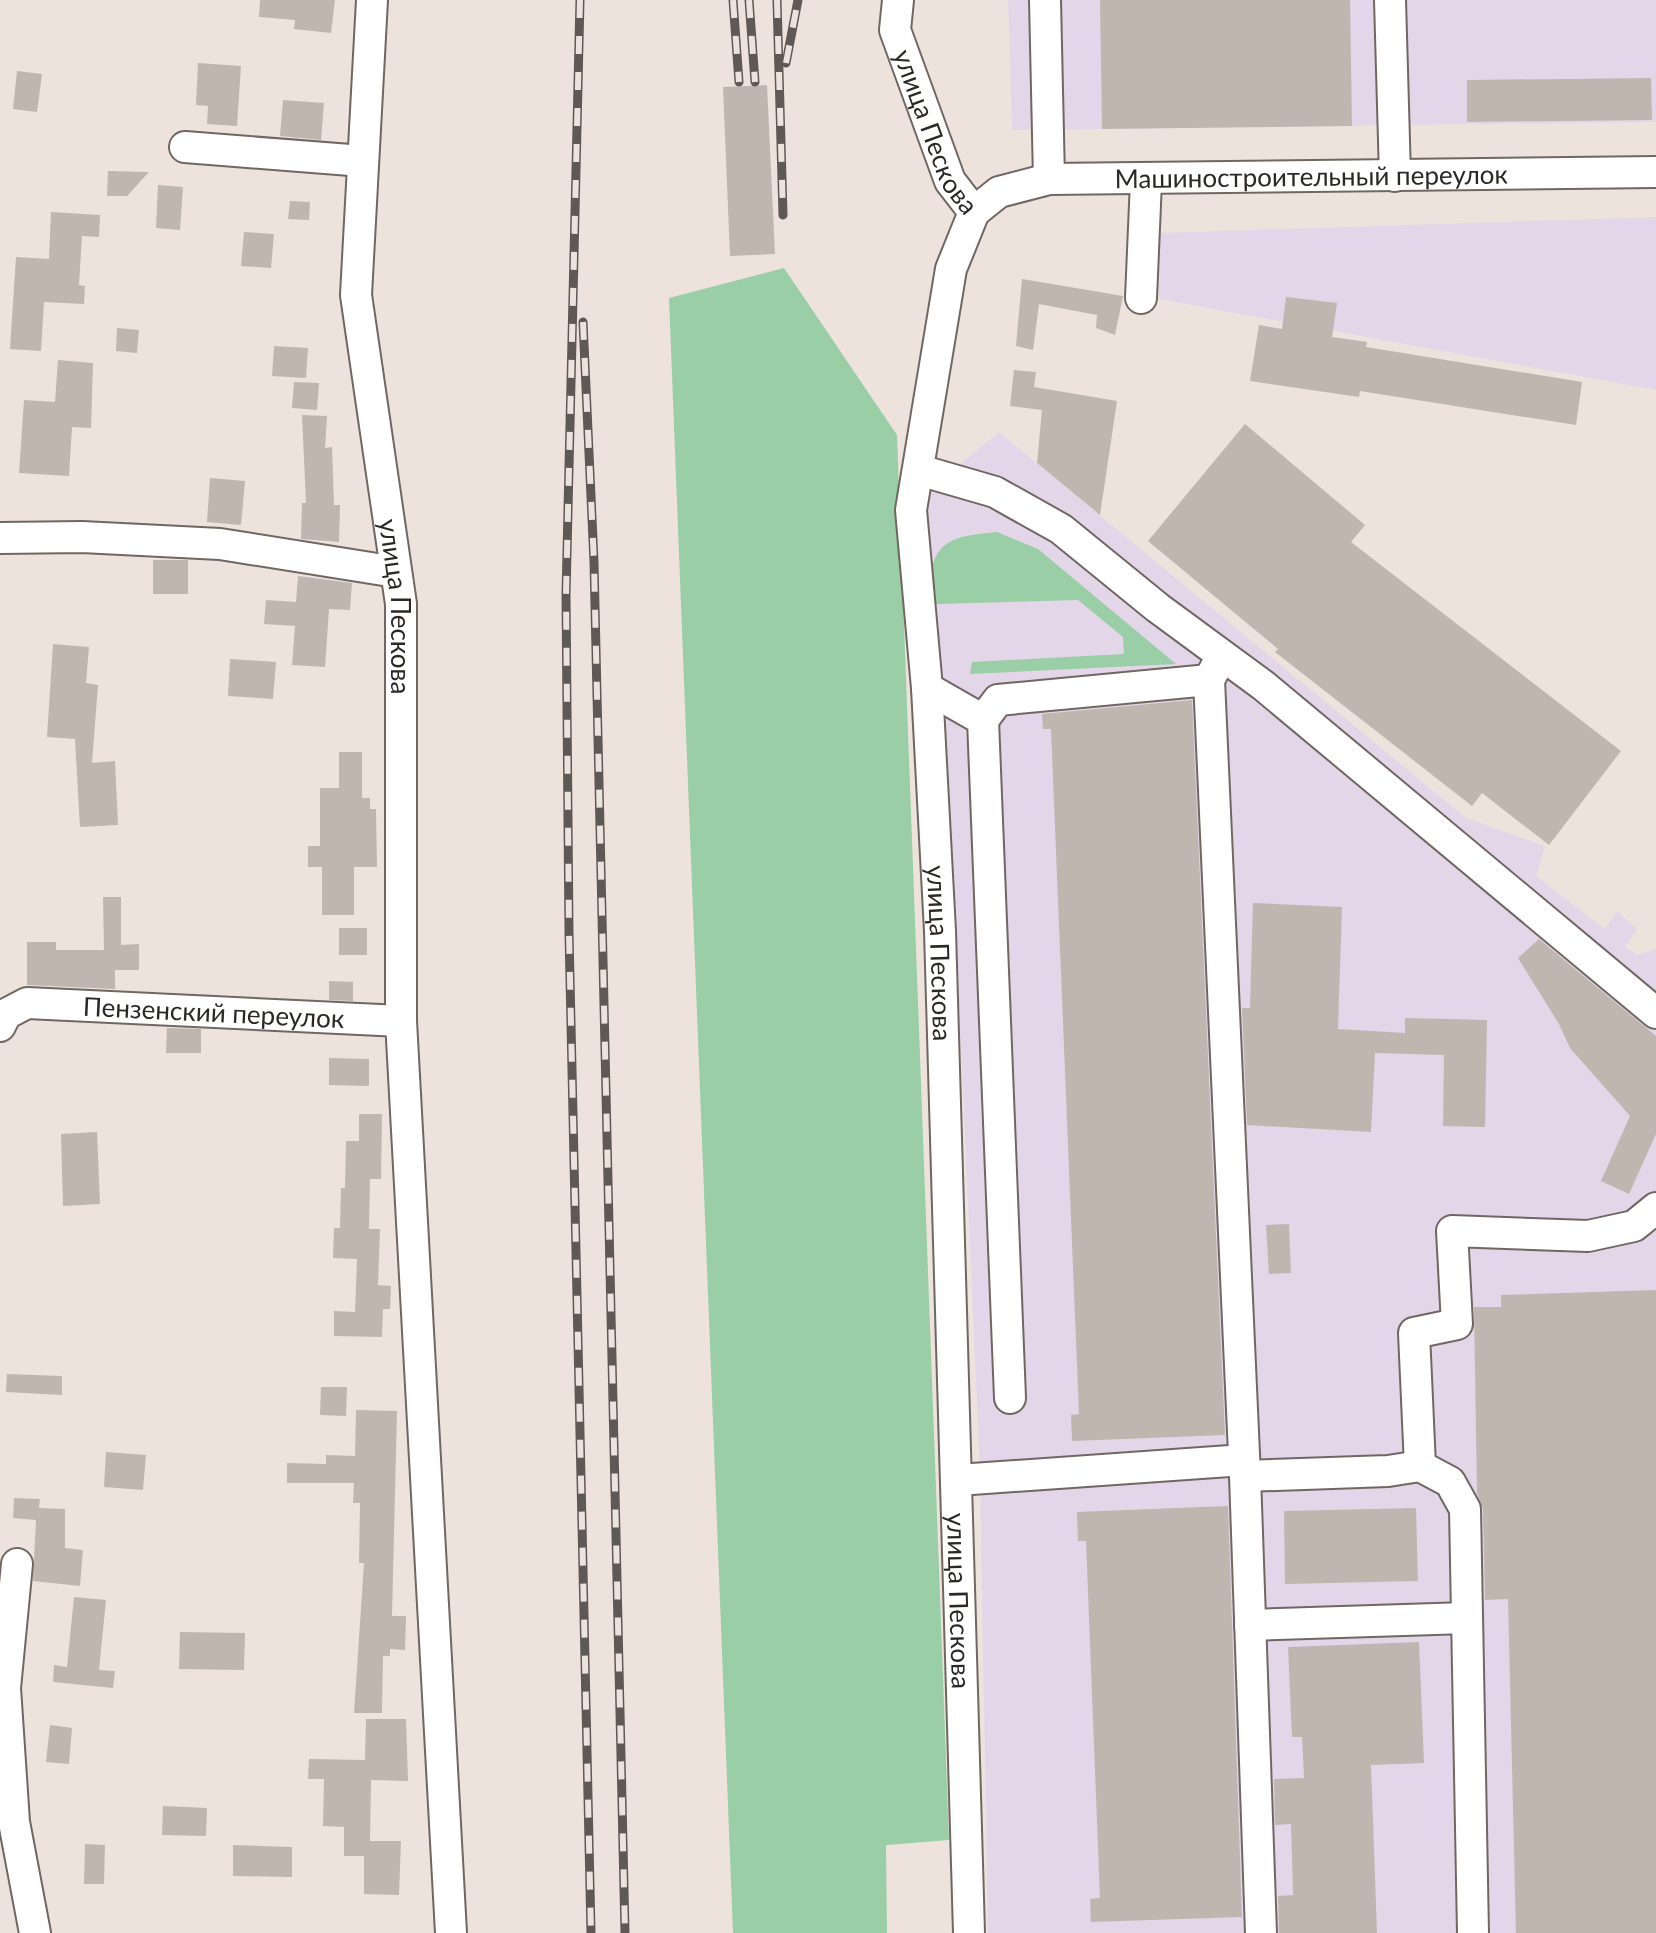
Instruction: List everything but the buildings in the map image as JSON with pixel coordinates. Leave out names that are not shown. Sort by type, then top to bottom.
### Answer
[{"type":"street","name":"улица Пескова","points":[[372,0],[356,295],[401,604],[401,1021],[451,1933]]},
{"type":"street","name":"улица Пескова","points":[[898,0],[895,30],[950,181],[974,212],[951,269],[911,510],[927,688],[940,931],[969,1933]]},
{"type":"street","points":[[1045,0],[1049,179]]},
{"type":"street","points":[[1390,0],[1395,176]]},
{"type":"street","points":[[185,147],[363,161]]},
{"type":"street","name":"Машиностроительный переулок","points":[[974,212],[999,192],[1049,179],[1146,181],[1656,172]]},
{"type":"street","points":[[1141,298],[1146,181]]},
{"type":"street","points":[[919,470],[995,492],[1061,529],[1215,668],[1264,686],[1656,1013]]},
{"type":"street","points":[[0,538],[82,537],[220,544],[396,572]]},
{"type":"street","points":[[1010,1398],[983,720],[998,700],[1215,668]]},
{"type":"street","points":[[1215,668],[1261,1933]]},
{"type":"street","points":[[927,688],[983,720]]},
{"type":"street","name":"Пензенский переулок","points":[[0,1026],[6,1014],[27,1003],[401,1021]]},
{"type":"street","points":[[1420,1466],[1414,1333],[1457,1324],[1452,1231],[1588,1236],[1634,1226],[1656,1208]]},
{"type":"street","points":[[958,1480],[1244,1468],[1388,1471],[1420,1466],[1450,1482],[1465,1509],[1473,1933]]},
{"type":"street","points":[[17,1564],[3,1686],[14,1822],[35,1933]]},
{"type":"street","points":[[1250,1625],[1467,1618]]},
{"type":"shaded area","points":[[1008,0],[1656,0],[1656,122],[1012,130]]},
{"type":"shaded area","points":[[1656,217],[1656,390],[1159,299],[1158,233]]},
{"type":"shaded area","points":[[999,432],[1466,818],[1545,846],[1536,876],[1605,929],[1617,911],[1637,929],[1625,947],[1637,955],[1656,949],[1656,1933],[988,1933],[980,1474],[962,1067],[925,493]]},
{"type":"green space","points":[[784,268],[897,435],[949,1840],[886,1845],[887,1933],[733,1933],[669,298]]},
{"type":"green space","points":[[997,532],[1038,549],[1176,664],[970,674],[972,662],[1124,654],[1123,637],[1078,600],[936,604],[927,596],[933,564],[944,546],[953,540]]},
{"type":"railway","points":[[580,0],[566,595],[569,933],[591,1933]]},
{"type":"railway","points":[[733,0],[739,82]]},
{"type":"railway","points":[[749,0],[755,82]]},
{"type":"railway","points":[[777,0],[783,215]]},
{"type":"railway","points":[[786,63],[798,0]]},
{"type":"railway","points":[[583,322],[594,562],[625,1933]]}]
